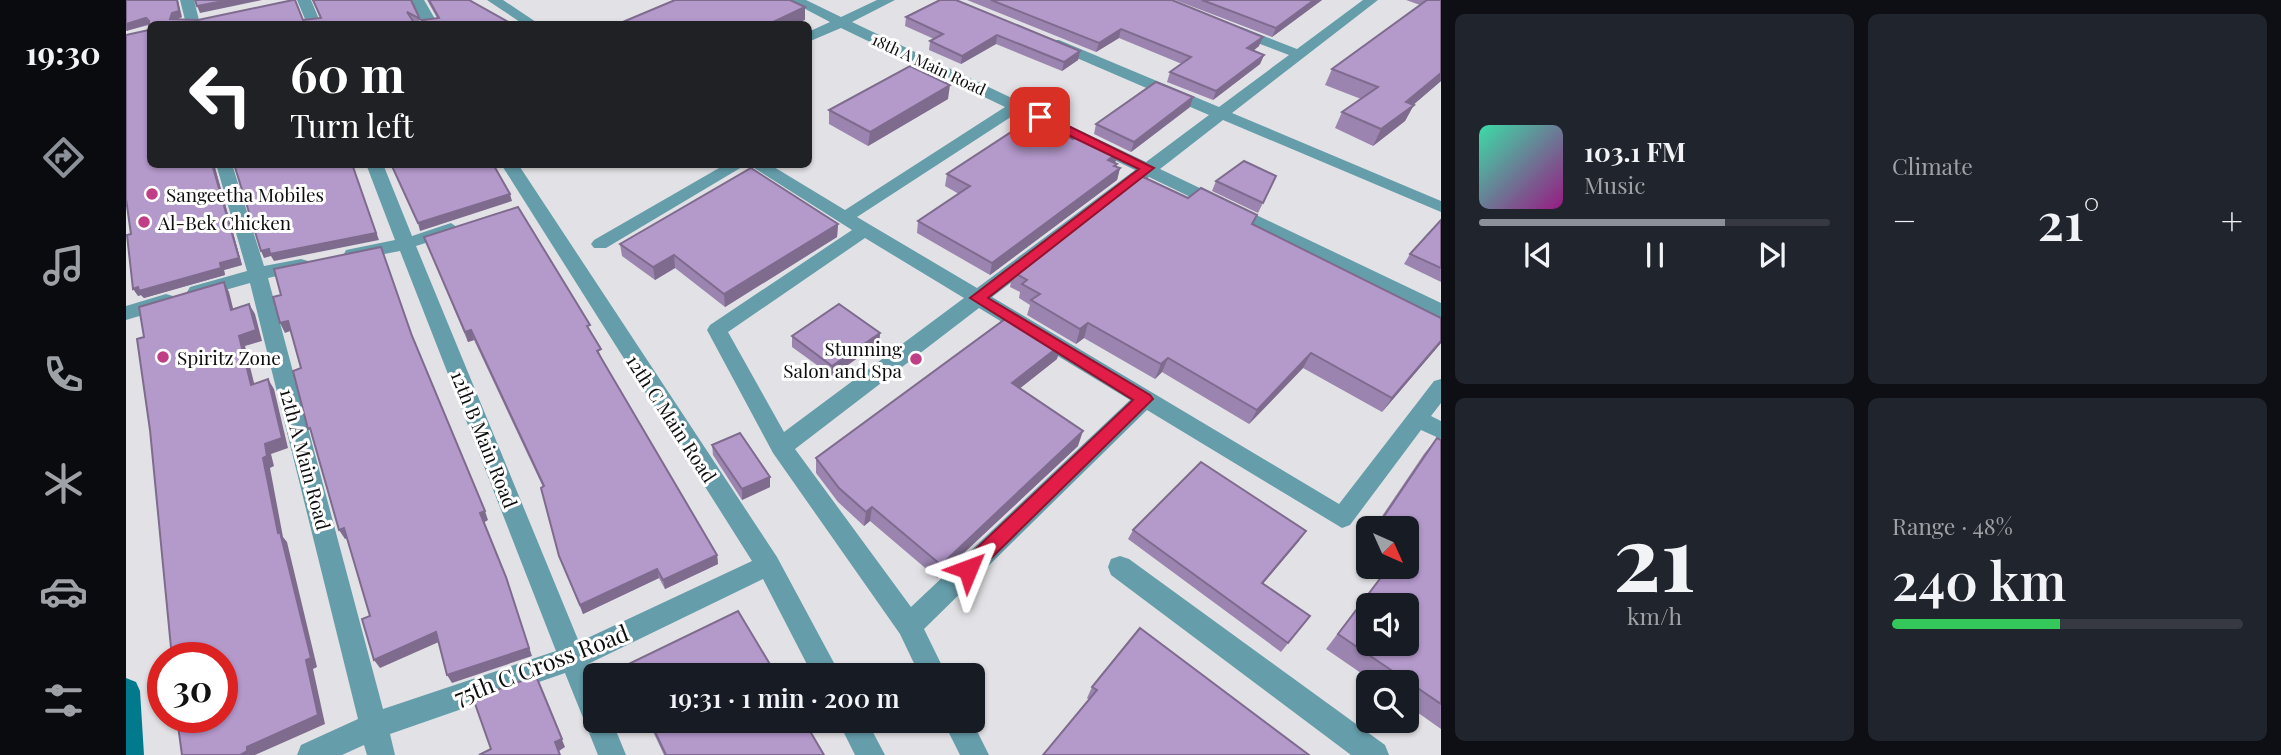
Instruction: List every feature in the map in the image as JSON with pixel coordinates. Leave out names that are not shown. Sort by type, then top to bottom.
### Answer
[{"type":"main road","points":[[126,691],[130,755]]},
{"type":"street","points":[[187,0],[192,21]]},
{"type":"street","points":[[304,0],[313,21]]},
{"type":"street","points":[[417,0],[429,21]]},
{"type":"street","points":[[494,0],[527,21]]},
{"type":"street","name":"18th A Main Road","points":[[795,0],[1441,311]]},
{"type":"street","points":[[812,36],[888,0]]},
{"type":"street","points":[[780,447],[1371,0]]},
{"type":"street","points":[[1221,24],[1298,54]]},
{"type":"street","points":[[1035,36],[1221,112],[1441,207]]},
{"type":"street","points":[[844,218],[1018,106]]},
{"type":"street","name":"12th A Main Road","points":[[225,168],[257,274],[382,755]]},
{"type":"street","name":"12th B Main Road","points":[[376,168],[583,684]]},
{"type":"street","name":"12th C Main Road","points":[[511,168],[526,205],[768,565],[821,663]]},
{"type":"street","points":[[600,244],[732,168]]},
{"type":"street","points":[[763,168],[1342,519],[1441,387]]},
{"type":"street","points":[[126,313],[257,274],[408,243],[470,223]]},
{"type":"street","points":[[864,230],[717,330],[780,447],[908,626],[927,663]]},
{"type":"street","points":[[908,626],[1145,399]]},
{"type":"street","points":[[1417,418],[1441,431]]},
{"type":"street","name":"75th C Cross Road","points":[[311,755],[375,725],[572,657],[768,565]]},
{"type":"street","points":[[1120,566],[1375,755]]},
{"type":"street","points":[[603,733],[612,755]]},
{"type":"street","points":[[859,733],[871,755]]},
{"type":"street","points":[[963,733],[975,755]]},
{"type":"building","points":[[126,0],[177,0],[179,11],[172,13],[170,19],[198,20],[295,0],[303,20],[321,18],[313,0],[411,0],[420,19],[407,12],[413,21],[149,21],[146,18],[126,24]]},
{"type":"building","points":[[195,0],[229,0],[197,6]]},
{"type":"building","points":[[429,0],[469,0],[506,21],[422,20],[439,18]]},
{"type":"building","points":[[675,0],[790,0],[805,7],[775,21],[625,21]]},
{"type":"building","points":[[940,0],[956,0],[1080,51],[1064,62],[997,35],[962,56],[930,41],[943,34],[906,17]]},
{"type":"building","points":[[991,0],[1172,0],[1263,37],[1247,48],[1264,55],[1216,91],[1170,72],[1191,57],[1121,29],[1099,43]]},
{"type":"building","points":[[1202,0],[1314,0],[1276,28]]},
{"type":"building","points":[[1427,0],[1441,0],[1441,73],[1406,102],[1414,105],[1381,129],[1342,112],[1378,87],[1332,69]]},
{"type":"building","points":[[147,30],[147,168],[213,168],[239,258],[220,263],[221,268],[139,291],[138,287],[133,289],[127,235],[131,234],[126,199],[126,35]]},
{"type":"building","points":[[910,66],[950,85],[870,132],[829,110]]},
{"type":"building","points":[[1156,82],[1193,97],[1134,142],[1096,124]]},
{"type":"building","points":[[1031,119],[1073,139],[1081,134],[1119,152],[1108,160],[1120,168],[992,263],[918,221],[970,186],[947,174]]},
{"type":"building","points":[[1244,161],[1276,176],[1263,203],[1216,181]]},
{"type":"building","points":[[235,168],[353,168],[376,233],[270,254],[269,249],[261,251]]},
{"type":"building","points":[[393,168],[495,168],[510,194],[418,223]]},
{"type":"building","points":[[751,168],[838,224],[724,294],[674,255],[653,267],[620,244]]},
{"type":"building","points":[[1141,176],[1188,198],[1201,188],[1257,215],[1252,224],[1441,318],[1441,341],[1392,398],[1311,353],[1257,410],[1168,358],[1161,364],[1088,323],[1080,329],[1031,300],[1040,294],[1022,284],[1027,280],[1013,272]]},
{"type":"building","points":[[518,207],[590,325],[587,326],[601,349],[597,351],[717,555],[663,580],[657,569],[580,605],[559,556],[541,488],[544,486],[471,330],[465,332],[424,237]]},
{"type":"building","points":[[1441,220],[1441,268],[1410,254]]},
{"type":"building","points":[[381,247],[412,336],[485,511],[480,513],[506,577],[529,648],[447,675],[436,632],[374,660],[362,619],[370,616],[344,528],[339,530],[293,371],[301,368],[288,321],[280,323],[273,297],[281,295],[274,269]]},
{"type":"building","points":[[224,282],[231,310],[249,304],[256,330],[239,336],[251,385],[268,379],[282,438],[265,444],[267,456],[263,458],[278,533],[280,532],[311,658],[306,660],[318,715],[247,747],[247,751],[240,755],[182,755],[179,733],[238,733],[238,642],[170,642],[150,430],[137,339],[144,337],[139,307]]},
{"type":"building","points":[[839,304],[880,333],[832,366],[792,336]]},
{"type":"building","points":[[1012,314],[1062,344],[1012,383],[1083,431],[941,565],[872,507],[866,512],[839,488],[816,458]]},
{"type":"building","points":[[740,433],[770,477],[742,489],[712,445]]},
{"type":"building","points":[[1437,438],[1441,440],[1441,704],[1419,689],[1419,670],[1391,670],[1370,656],[1419,656],[1419,593],[1369,593],[1380,579],[1419,579],[1419,516],[1384,516]]},
{"type":"building","points":[[1201,462],[1306,531],[1262,583],[1310,616],[1288,643],[1133,530]]},
{"type":"building","points":[[1356,610],[1356,646],[1338,634]]},
{"type":"building","points":[[738,611],[769,663],[631,663]]},
{"type":"building","points":[[1140,628],[1309,755],[1043,755],[1097,690],[1092,687]]},
{"type":"building","points":[[536,676],[562,739],[555,742],[560,755],[479,755],[491,749],[473,698]]},
{"type":"building","points":[[656,733],[811,733],[824,755],[666,755]]},
{"type":"place","name":"Sangeetha Mobiles","points":[[152,194]]},
{"type":"place","name":"Al-Bek Chicken","points":[[144,222]]},
{"type":"place","name":"Spiritz Zone","points":[[163,357]]},
{"type":"place","name":"Stunning Salon and Spa","points":[[916,359]]},
{"type":"route","points":[[968,569],[1145,399],[978,298],[1148,168],[1040,117]]}]
